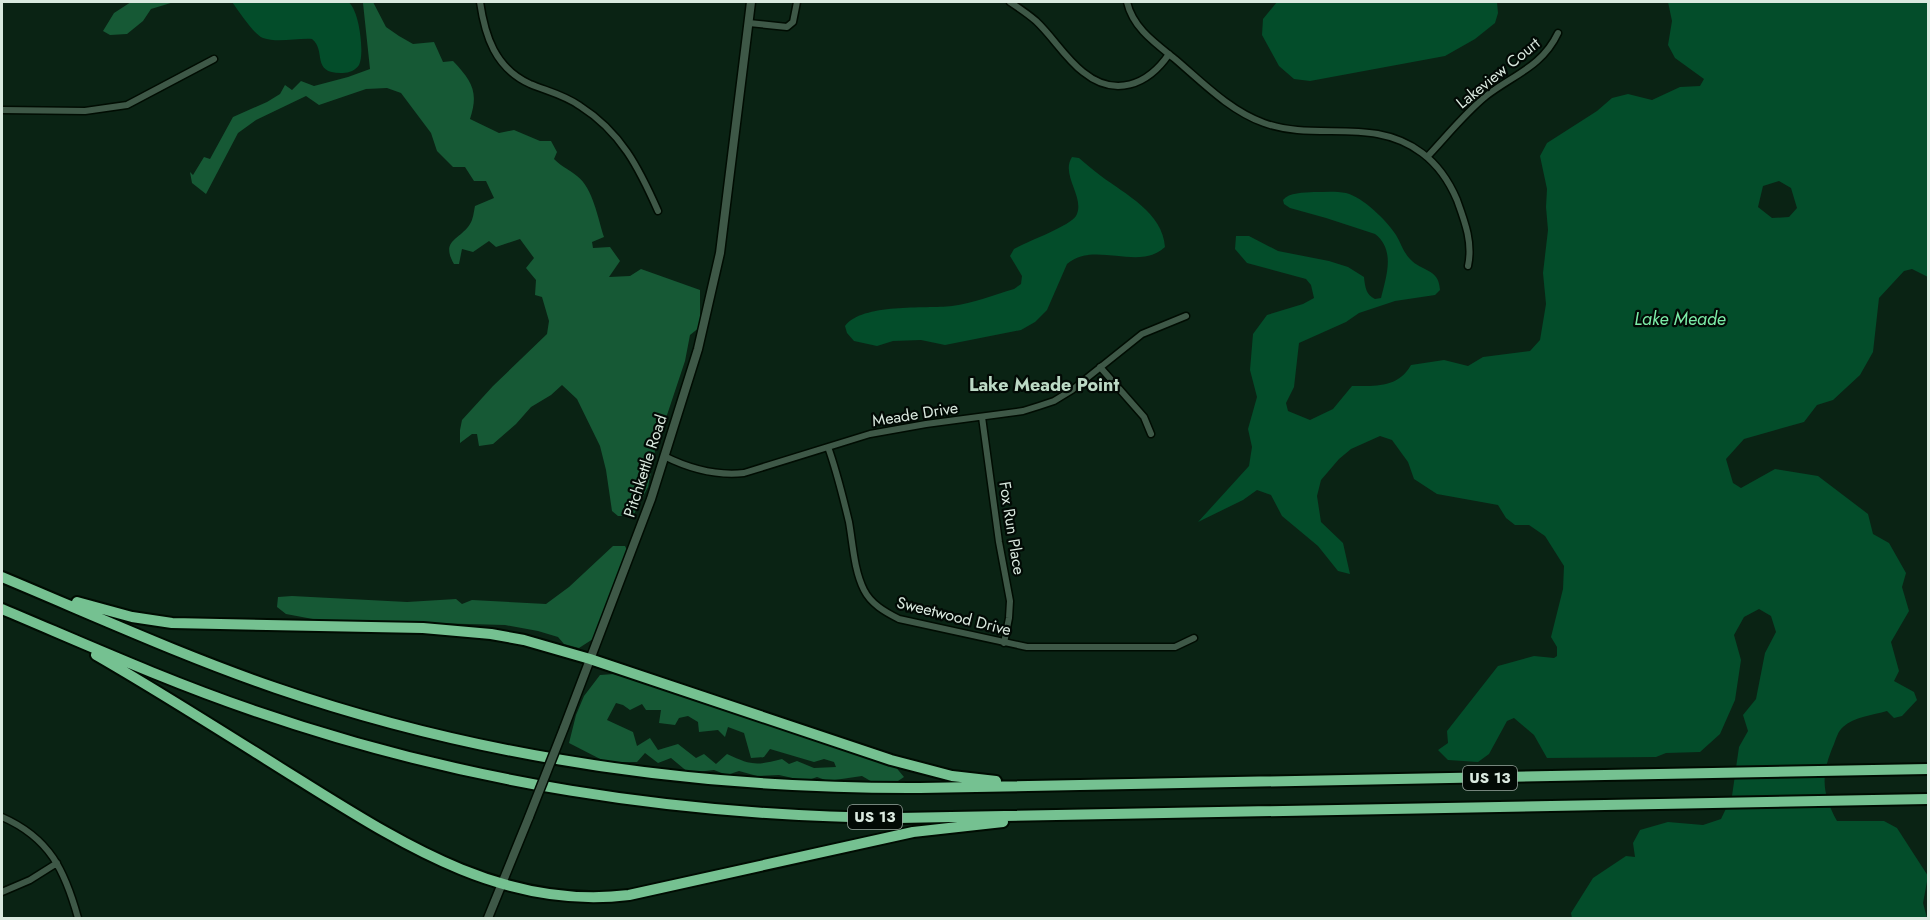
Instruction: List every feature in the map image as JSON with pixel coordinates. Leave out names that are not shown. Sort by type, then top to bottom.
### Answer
[{"type":"highway","points":[[5,579],[88,606],[154,621],[461,630],[524,640],[590,658],[932,772],[977,779],[1062,786]]},
{"type":"highway","name":"US 13","points":[[5,579],[166,647],[278,688],[393,723],[493,747],[601,766],[743,783],[857,788],[1062,786],[1929,769]]},
{"type":"highway","name":"US 13","points":[[2,609],[222,699],[331,735],[449,767],[578,793],[694,808],[789,815],[898,818],[1929,799]]},
{"type":"highway","points":[[59,633],[158,691],[383,831],[429,855],[501,885],[524,891],[565,897],[612,897],[663,888],[914,832],[1069,815]]},
{"type":"main road","name":"Pitchkettle Road","points":[[488,918],[564,728],[651,499],[698,349],[715,281],[730,182],[751,2]]},
{"type":"street","points":[[480,2],[485,31],[491,46],[504,65],[528,83],[581,106],[606,126],[621,141],[634,160],[658,211]]},
{"type":"street","points":[[749,23],[787,27],[793,22],[797,2]]},
{"type":"street","points":[[1010,2],[1035,21],[1084,74],[1103,84],[1120,87],[1137,83],[1157,70],[1169,54]]},
{"type":"street","points":[[1127,2],[1138,26],[1240,112],[1263,123],[1291,129],[1368,131],[1381,134],[1404,142],[1427,157],[1447,179],[1460,210],[1470,246],[1468,266]]},
{"type":"street","name":"Lakeview Court","points":[[1427,157],[1478,103],[1541,59],[1553,45],[1558,33]]},
{"type":"street","points":[[2,110],[85,111],[127,105],[214,59]]},
{"type":"street","name":"Meade Drive","points":[[664,456],[708,473],[731,475],[752,472],[870,434],[1023,411],[1054,400],[1071,390],[1142,334],[1186,316]]},
{"type":"street","points":[[1100,367],[1144,417],[1151,434]]},
{"type":"street","name":"Fox Run Place","points":[[982,417],[999,542],[1010,601],[1004,643]]},
{"type":"street","name":"Sweetwood Drive","points":[[828,447],[838,477],[858,573],[865,591],[872,601],[885,612],[899,619],[1027,647],[1175,648],[1194,638]]},
{"type":"street","points":[[2,817],[20,826],[36,838],[57,863],[67,882],[78,918]]},
{"type":"street","points":[[2,892],[30,880],[57,863]]},
{"type":"shaded area","points":[[131,2],[174,2],[151,9],[143,21],[127,34],[110,35],[103,31],[114,13]]},
{"type":"shaded area","points":[[373,2],[386,27],[413,44],[434,42],[443,62],[453,61],[460,68],[474,94],[470,119],[499,133],[514,130],[540,141],[551,141],[557,152],[554,159],[583,181],[591,196],[604,237],[592,242],[593,248],[610,247],[620,261],[609,277],[630,276],[641,269],[700,290],[700,327],[690,335],[685,361],[655,451],[648,487],[633,516],[618,516],[612,511],[600,446],[577,399],[562,385],[531,407],[493,444],[479,446],[477,434],[472,434],[460,443],[462,420],[493,386],[547,334],[549,321],[542,297],[535,295],[536,280],[526,268],[534,258],[520,239],[496,247],[489,241],[473,252],[462,249],[459,264],[454,264],[450,256],[450,245],[470,224],[475,206],[494,198],[486,181],[474,181],[465,167],[453,167],[437,151],[431,133],[401,93],[387,88],[366,89],[319,105],[306,96],[256,120],[238,133],[206,194],[192,183],[190,172],[193,175],[204,157],[210,159],[233,117],[280,94],[285,85],[292,90],[301,81],[314,86],[370,69],[363,3]]},
{"type":"shaded area","points":[[613,546],[625,546],[628,552],[603,621],[593,639],[579,648],[564,644],[558,637],[505,625],[318,620],[286,614],[277,607],[278,597],[292,596],[407,602],[456,599],[462,604],[472,600],[546,604],[569,587]]},
{"type":"shaded area","points":[[614,674],[894,765],[904,777],[895,783],[874,783],[862,776],[828,781],[817,777],[806,781],[779,775],[757,776],[739,771],[727,775],[714,770],[689,773],[671,758],[658,763],[645,753],[637,762],[606,762],[569,743],[576,715],[584,696],[600,675]],"holes":[[[616,703],[630,710],[642,704],[646,710],[661,710],[659,723],[675,725],[679,718],[688,716],[698,722],[699,732],[718,730],[725,737],[728,727],[744,733],[751,758],[764,757],[770,749],[814,762],[824,759],[834,762],[836,767],[814,768],[797,761],[789,764],[782,759],[753,763],[727,754],[716,764],[704,754],[696,758],[678,744],[658,750],[650,738],[637,746],[633,732],[607,720]]]},
{"type":"water","points":[[232,2],[348,2],[355,13],[360,32],[361,59],[359,65],[354,70],[345,73],[326,70],[319,50],[312,39],[263,38],[251,27]]},
{"type":"water","points":[[1277,2],[1497,2],[1498,13],[1495,23],[1475,39],[1445,56],[1310,81],[1294,79],[1279,66],[1262,35],[1263,19]]},
{"type":"water","name":"Lake Meade","points":[[1668,2],[1927,2],[1928,4],[1928,277],[1912,269],[1904,271],[1879,298],[1873,352],[1860,375],[1833,400],[1817,405],[1804,422],[1744,439],[1726,459],[1733,483],[1741,488],[1775,469],[1818,476],[1868,514],[1873,534],[1889,543],[1906,573],[1902,587],[1909,611],[1891,642],[1899,671],[1894,681],[1914,692],[1917,700],[1902,716],[1894,718],[1887,711],[1858,719],[1843,727],[1837,735],[1830,755],[1825,783],[1828,801],[1837,821],[1884,821],[1897,828],[1928,876],[1923,903],[1927,918],[1572,918],[1571,913],[1593,878],[1626,856],[1635,857],[1633,843],[1640,830],[1668,822],[1703,825],[1721,819],[1732,796],[1739,747],[1748,731],[1743,715],[1756,699],[1765,653],[1776,632],[1771,616],[1759,609],[1744,617],[1734,635],[1741,660],[1735,700],[1720,734],[1700,752],[1666,753],[1656,757],[1547,758],[1534,735],[1514,718],[1507,721],[1489,754],[1478,762],[1448,760],[1438,750],[1448,743],[1447,731],[1498,666],[1534,656],[1554,658],[1557,656],[1557,647],[1551,637],[1563,589],[1564,566],[1545,536],[1529,525],[1515,525],[1506,518],[1498,505],[1437,494],[1414,479],[1408,462],[1392,440],[1380,436],[1351,449],[1339,459],[1321,480],[1317,496],[1321,522],[1343,543],[1350,574],[1338,571],[1318,546],[1282,516],[1271,495],[1257,490],[1243,500],[1198,522],[1249,466],[1252,447],[1248,429],[1257,397],[1250,370],[1253,334],[1267,315],[1303,304],[1314,298],[1311,285],[1306,279],[1247,263],[1235,249],[1236,236],[1249,236],[1278,251],[1348,267],[1364,277],[1370,295],[1375,299],[1381,298],[1388,264],[1386,248],[1375,234],[1290,208],[1284,204],[1283,200],[1293,194],[1301,193],[1346,193],[1360,199],[1381,217],[1396,235],[1408,256],[1437,278],[1440,290],[1435,295],[1395,301],[1359,313],[1346,322],[1299,343],[1294,387],[1286,403],[1288,411],[1310,420],[1333,409],[1352,386],[1393,382],[1406,373],[1411,365],[1444,360],[1468,366],[1483,357],[1530,351],[1540,340],[1546,304],[1543,273],[1548,230],[1547,189],[1540,156],[1547,143],[1597,111],[1612,98],[1628,94],[1652,100],[1680,87],[1700,86],[1704,79],[1675,58],[1668,45],[1672,21]],"holes":[[[1779,181],[1791,188],[1797,208],[1789,217],[1772,218],[1758,207],[1763,186]]]},
{"type":"water","points":[[1072,157],[1079,158],[1150,214],[1163,235],[1165,247],[1154,254],[1143,257],[1090,255],[1078,257],[1067,264],[1047,310],[1035,322],[1021,330],[945,345],[921,340],[893,341],[877,346],[854,341],[847,333],[845,326],[853,319],[879,310],[960,305],[1014,289],[1021,284],[1022,276],[1010,256],[1014,249],[1057,229],[1076,216],[1078,202],[1069,171]]},
{"type":"district","name":"Lake Meade Point","points":[[1044,385]]}]
